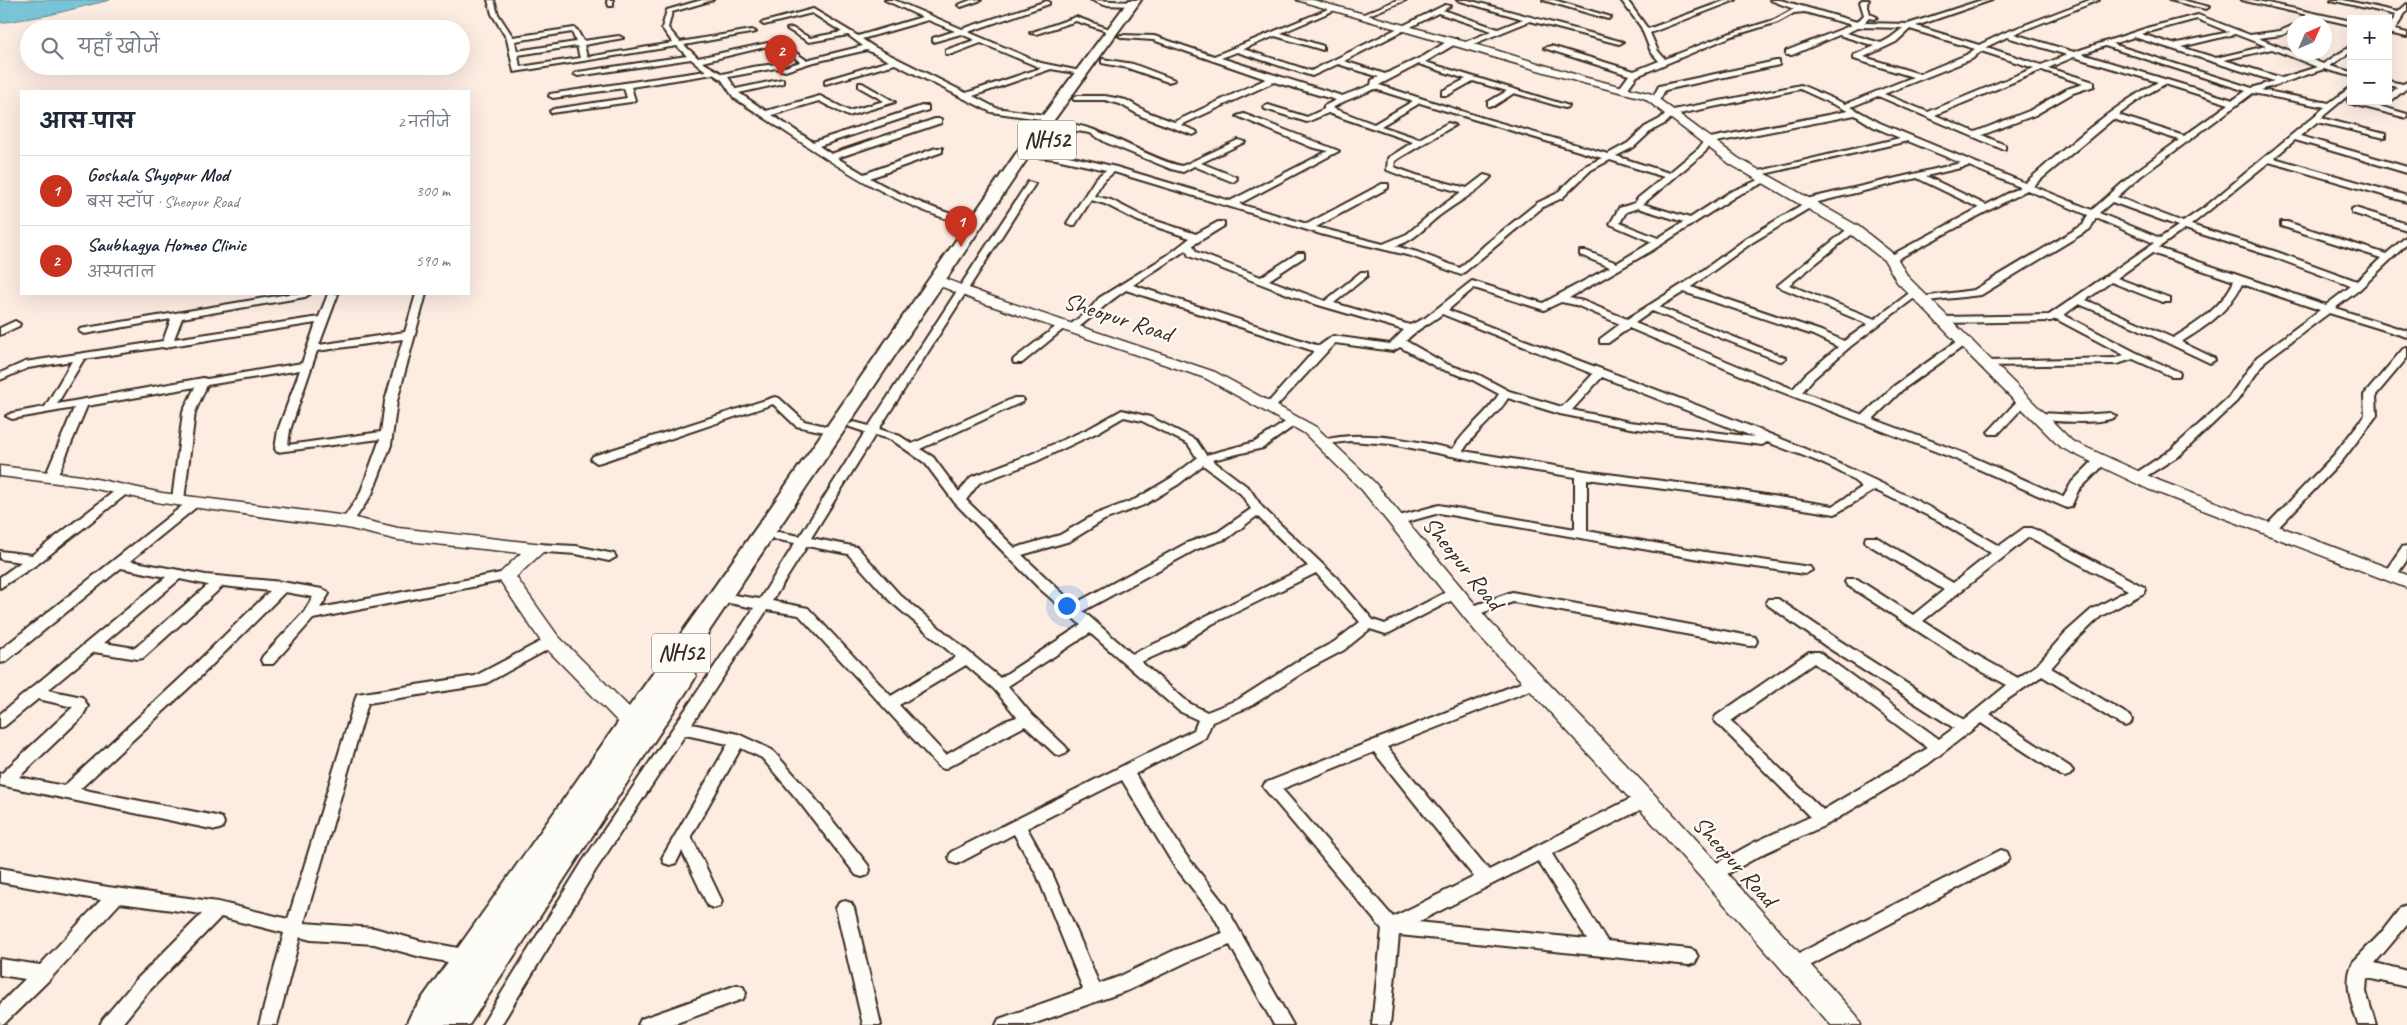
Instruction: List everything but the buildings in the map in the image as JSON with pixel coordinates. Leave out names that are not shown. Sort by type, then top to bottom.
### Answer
[{"type":"highway","name":"NH52","points":[[950,285],[976,224],[1052,122],[1082,72],[1149,0]]},
{"type":"highway","name":"NH52","points":[[450,1025],[734,600],[854,429],[950,285],[1037,154],[1052,122],[1077,98],[1105,61],[1134,2]]},
{"type":"highway","name":"NH52","points":[[423,1025],[632,723],[854,429]]},
{"type":"street","points":[[491,0],[495,14],[511,39],[517,70],[752,32]]},
{"type":"street","points":[[710,0],[673,6],[669,11],[665,28],[678,44],[694,58],[718,74],[734,92],[831,157],[865,177],[935,213],[976,224]]},
{"type":"street","points":[[888,0],[1039,65],[1082,72]]},
{"type":"street","points":[[961,5],[978,0]]},
{"type":"street","points":[[1094,0],[1104,3],[1134,2]]},
{"type":"street","points":[[1302,0],[1319,2],[1402,28],[1648,96],[1734,161],[1853,230],[1891,259],[1902,279],[2066,444],[2137,478],[2407,582]]},
{"type":"street","points":[[1362,16],[1403,0]]},
{"type":"street","points":[[1460,0],[1619,42]]},
{"type":"street","points":[[1545,0],[1608,17]]},
{"type":"street","points":[[1624,0],[1646,32],[1655,52],[1665,63]]},
{"type":"street","points":[[1646,32],[1731,0]]},
{"type":"street","points":[[1773,0],[1859,25],[1908,26],[1988,0]]},
{"type":"street","points":[[1844,107],[1969,57],[1980,48],[2006,34],[2094,0]]},
{"type":"street","points":[[2172,0],[2209,6],[2194,16],[2324,68],[2347,73]]},
{"type":"street","points":[[2244,0],[2347,22]]},
{"type":"street","points":[[2334,0],[2399,14]]},
{"type":"street","points":[[1862,1],[1867,15]]},
{"type":"street","points":[[936,40],[1047,3]]},
{"type":"street","points":[[1292,84],[1447,6]]},
{"type":"street","points":[[2392,27],[2399,14],[2407,6]]},
{"type":"street","points":[[1213,59],[1335,8]]},
{"type":"street","points":[[1622,90],[1634,74],[1730,35],[1776,21],[1792,11],[1805,10]]},
{"type":"street","points":[[1438,11],[1498,31]]},
{"type":"street","points":[[764,24],[813,12],[869,47],[994,110],[1092,131],[1110,141],[1183,169],[1241,142]]},
{"type":"street","points":[[1867,15],[1980,48],[2092,84],[2070,91],[2032,113],[1975,135]]},
{"type":"street","points":[[1789,53],[1859,25],[1867,15]]},
{"type":"street","points":[[1928,115],[2075,54],[2152,28],[2198,17]]},
{"type":"street","points":[[856,39],[927,18]]},
{"type":"street","points":[[1466,45],[1530,18]]},
{"type":"street","points":[[1034,33],[1076,19],[1117,34],[1154,38],[1273,79],[1342,99]]},
{"type":"street","points":[[1908,26],[1893,40],[1857,56],[1918,76]]},
{"type":"street","points":[[790,29],[808,40],[849,33]]},
{"type":"street","points":[[511,39],[574,30],[580,43],[579,92]]},
{"type":"street","points":[[2247,37],[2282,33],[2287,30]]},
{"type":"street","points":[[2173,47],[2236,32]]},
{"type":"street","points":[[2392,32],[2407,36]]},
{"type":"street","points":[[1274,33],[1320,48]]},
{"type":"street","points":[[1839,33],[1880,45]]},
{"type":"street","points":[[2006,34],[2164,82],[2238,101]]},
{"type":"street","points":[[2133,34],[2280,80]]},
{"type":"street","points":[[513,54],[619,38]]},
{"type":"street","points":[[949,52],[981,40]]},
{"type":"street","points":[[1375,86],[1374,82],[1419,62],[1454,41]]},
{"type":"street","points":[[578,74],[694,58],[777,43]]},
{"type":"street","points":[[2105,44],[2252,90],[2331,106]]},
{"type":"street","points":[[2215,60],[2272,46]]},
{"type":"street","points":[[553,96],[776,66],[785,69],[805,62],[869,47]]},
{"type":"street","points":[[1548,48],[1634,74]]},
{"type":"street","points":[[1236,49],[1312,74]]},
{"type":"street","points":[[2088,50],[2238,101]]},
{"type":"street","points":[[1796,392],[1809,377],[1845,346],[1876,323],[1919,296],[1977,293],[2087,226],[2093,214],[2138,174],[2252,90],[2324,68],[2347,51]]},
{"type":"street","points":[[775,56],[792,52],[805,62]]},
{"type":"street","points":[[828,82],[896,61]]},
{"type":"street","points":[[1105,61],[1130,66],[1170,80]]},
{"type":"street","points":[[1337,61],[1386,77]]},
{"type":"street","points":[[1419,62],[1565,106]]},
{"type":"street","points":[[1654,101],[1662,88],[1776,63]]},
{"type":"street","points":[[966,96],[1050,67]]},
{"type":"street","points":[[1445,92],[1473,78]]},
{"type":"street","points":[[1174,125],[1273,79]]},
{"type":"street","points":[[734,92],[780,81]]},
{"type":"street","points":[[1891,259],[2026,186],[2112,116],[2142,94],[2164,82]]},
{"type":"street","points":[[2392,83],[2406,85]]},
{"type":"street","points":[[628,85],[634,109]]},
{"type":"street","points":[[766,114],[820,98],[848,114],[891,102],[862,85]]},
{"type":"street","points":[[2392,96],[2406,85]]},
{"type":"street","points":[[1329,110],[1327,108],[1342,99],[1375,86],[1671,176]]},
{"type":"street","points":[[1037,154],[1056,156],[1113,169],[1308,228],[1414,254],[1460,272],[1540,206],[1559,196],[1588,168],[1630,145],[1648,129],[1664,121],[1671,114],[1801,87],[1856,112],[1877,125],[2161,242]]},
{"type":"street","points":[[1491,104],[1514,90]]},
{"type":"street","points":[[1943,320],[2051,318],[2208,209],[2347,92]]},
{"type":"street","points":[[1879,94],[2002,147]]},
{"type":"street","points":[[1077,98],[1105,98],[1123,102],[1144,114],[1193,132]]},
{"type":"street","points":[[2340,98],[2347,100]]},
{"type":"street","points":[[554,111],[631,100]]},
{"type":"street","points":[[1374,126],[1420,100]]},
{"type":"street","points":[[2366,105],[2407,116]]},
{"type":"street","points":[[2377,108],[2380,105]]},
{"type":"street","points":[[590,106],[591,115]]},
{"type":"street","points":[[1268,107],[1307,120],[1329,110],[1420,142]]},
{"type":"street","points":[[813,145],[925,108]]},
{"type":"street","points":[[1638,205],[1641,200],[1702,150],[1708,141],[1856,112]]},
{"type":"street","points":[[1229,205],[1335,151],[1314,146],[1241,116]]},
{"type":"street","points":[[2112,116],[2186,139]]},
{"type":"street","points":[[894,118],[914,129]]},
{"type":"street","points":[[2316,119],[2382,136]]},
{"type":"street","points":[[831,157],[938,121]]},
{"type":"street","points":[[1451,125],[1407,148],[1391,160],[1390,168],[1413,177],[1470,192]]},
{"type":"street","points":[[2294,137],[2407,170]]},
{"type":"street","points":[[1270,407],[1320,350],[1333,339],[1393,348],[1411,329],[1429,320],[1472,284],[1544,308],[1691,221],[1719,200],[1754,183],[1761,176],[1909,138]]},
{"type":"street","points":[[865,177],[939,150]]},
{"type":"street","points":[[2267,159],[2407,199]]},
{"type":"street","points":[[1194,163],[1234,179]]},
{"type":"street","points":[[1604,341],[1750,240],[1808,203],[1970,163]]},
{"type":"street","points":[[1072,223],[1099,180],[1113,169]]},
{"type":"street","points":[[1919,176],[1985,208]]},
{"type":"street","points":[[1380,247],[1401,243],[1441,210],[1470,192],[1487,177]]},
{"type":"street","points":[[950,285],[1031,184]]},
{"type":"street","points":[[1308,228],[1385,186]]},
{"type":"street","points":[[1089,197],[1108,202],[1141,219],[1197,237]]},
{"type":"street","points":[[2110,198],[2184,226],[2274,254],[2358,285]]},
{"type":"street","points":[[1657,240],[1615,224],[1622,210],[1638,205],[1691,221]]},
{"type":"street","points":[[2355,211],[2407,227]]},
{"type":"street","points":[[1018,361],[1066,326],[1093,312],[1103,300],[1188,245],[1197,237],[1221,224]]},
{"type":"street","points":[[2284,224],[2387,257]]},
{"type":"street","points":[[1853,230],[1782,286],[1876,323]]},
{"type":"street","points":[[2137,478],[2176,452],[2232,399],[2261,359],[2358,285],[2407,240]]},
{"type":"street","points":[[1188,245],[1192,254],[1261,281],[1327,304],[1411,329]]},
{"type":"street","points":[[2151,249],[2239,280],[2407,334]]},
{"type":"street","points":[[1583,253],[1617,266]]},
{"type":"street","points":[[1261,281],[1301,255]]},
{"type":"street","points":[[1327,304],[1364,274]]},
{"type":"street","points":[[2110,278],[2166,300]]},
{"type":"street","points":[[2173,342],[2200,327],[2216,314],[2233,296],[2239,280]]},
{"type":"street","name":"Sheopur Road","points":[[950,285],[1210,374],[1310,430],[1368,486],[1470,612],[1533,683],[1644,800],[1848,1025]]},
{"type":"street","points":[[1125,286],[1320,350]]},
{"type":"street","points":[[1682,288],[1817,334],[1845,346]]},
{"type":"street","points":[[84,331],[299,295]]},
{"type":"street","points":[[333,295],[284,430],[280,449],[386,435]]},
{"type":"street","points":[[347,522],[366,494],[385,445],[391,402],[408,335],[421,295]]},
{"type":"street","points":[[1560,299],[1579,303],[1596,312],[1628,323],[1864,420],[1962,457],[2067,504],[2070,490],[2093,472],[2100,461]]},
{"type":"street","points":[[2078,300],[2106,310],[2210,360]]},
{"type":"street","points":[[1651,307],[1781,358]]},
{"type":"street","points":[[1440,310],[1600,373],[1662,395],[1818,458],[1944,518],[1999,552]]},
{"type":"street","points":[[2056,315],[2133,355],[2175,374]]},
{"type":"street","points":[[166,344],[178,316]]},
{"type":"street","points":[[0,378],[25,365],[323,319]]},
{"type":"street","points":[[0,332],[15,324]]},
{"type":"street","points":[[313,349],[408,335]]},
{"type":"street","points":[[1864,420],[1898,388],[1964,341]]},
{"type":"street","points":[[1400,342],[1442,366],[1475,377],[1505,393],[1564,412],[1630,425],[1780,443]]},
{"type":"street","points":[[2269,530],[2338,458],[2371,415],[2370,394],[2407,351]]},
{"type":"street","points":[[1987,364],[2117,361],[2133,355]]},
{"type":"street","points":[[49,410],[79,358]]},
{"type":"street","points":[[12,416],[203,381],[308,365]]},
{"type":"street","points":[[1564,412],[1600,373]]},
{"type":"street","points":[[0,658],[118,563],[187,501],[189,412],[203,381]]},
{"type":"street","points":[[1456,453],[1467,435],[1495,410],[1505,393]]},
{"type":"street","points":[[597,459],[775,400],[800,424],[854,429],[896,438],[929,460],[959,500],[1043,584],[1184,707],[1206,718]]},
{"type":"street","points":[[912,448],[1018,400]]},
{"type":"street","points":[[1994,432],[2024,400]]},
{"type":"street","points":[[51,477],[82,403]]},
{"type":"street","points":[[959,500],[974,480],[1033,458],[1085,434],[1122,413],[1146,419],[1192,442],[1203,459],[1245,491],[1258,510],[1317,567],[1368,623],[1386,629],[1455,593]]},
{"type":"street","points":[[2040,416],[2080,418],[2110,416]]},
{"type":"street","points":[[1013,553],[1065,538],[1100,517],[1140,502],[1174,481],[1203,459],[1259,445],[1294,421]]},
{"type":"street","points":[[491,1025],[590,866],[764,604],[803,541],[854,429]]},
{"type":"street","points":[[1323,444],[1350,438],[1391,440],[1581,474],[1741,495],[1835,510],[1870,488],[1859,478]]},
{"type":"street","points":[[0,471],[51,477],[187,501],[347,522],[398,534],[473,544],[576,550],[609,556]]},
{"type":"street","points":[[1581,474],[1581,534]]},
{"type":"street","points":[[0,582],[34,560],[124,490]]},
{"type":"street","points":[[1396,521],[1438,509],[1704,556],[1805,570]]},
{"type":"street","points":[[1074,610],[1192,546],[1223,535],[1258,510]]},
{"type":"street","points":[[1712,874],[1759,848],[1822,819],[1882,785],[1940,748],[2003,694],[2042,669],[2070,637],[2096,613],[2139,590],[2028,531],[1914,621]]},
{"type":"street","points":[[778,536],[852,550],[895,598],[999,685],[1027,719],[1060,750]]},
{"type":"street","points":[[1871,540],[1954,590]]},
{"type":"street","points":[[308,615],[506,576],[537,548]]},
{"type":"street","points":[[2389,576],[2407,550]]},
{"type":"street","points":[[0,555],[34,560]]},
{"type":"street","points":[[118,563],[220,582],[282,587],[322,594],[308,615],[268,660]]},
{"type":"street","points":[[1132,660],[1176,640],[1215,616],[1317,567]]},
{"type":"street","points":[[0,722],[178,574]]},
{"type":"street","points":[[506,576],[551,641],[632,723]]},
{"type":"street","points":[[91,646],[138,654],[220,582]]},
{"type":"street","points":[[1852,582],[1975,661],[2018,685]]},
{"type":"street","points":[[67,792],[188,679],[282,587]]},
{"type":"street","points":[[1470,612],[1512,597],[1750,641]]},
{"type":"street","points":[[734,600],[803,611],[837,650],[944,763],[1010,725],[1027,719]]},
{"type":"street","points":[[1773,602],[1832,643],[1965,728]]},
{"type":"street","points":[[957,857],[1200,734],[1206,718],[1244,703],[1304,664],[1339,646],[1368,623]]},
{"type":"street","points":[[999,685],[1092,625]]},
{"type":"street","points":[[268,1025],[294,927],[362,698],[478,681],[551,641]]},
{"type":"street","points":[[1822,819],[1721,720],[1814,656],[1940,748]]},
{"type":"street","points":[[889,704],[966,658]]},
{"type":"street","points":[[2042,669],[2125,720]]},
{"type":"street","points":[[1533,683],[1271,787],[1391,927],[1689,957]]},
{"type":"street","points":[[3,779],[77,713],[81,706],[76,701],[35,693]]},
{"type":"street","points":[[1980,715],[2065,771]]},
{"type":"street","points":[[681,728],[738,740],[767,754],[803,795],[862,870]]},
{"type":"street","points":[[670,858],[738,740]]},
{"type":"street","points":[[1377,745],[1486,879]]},
{"type":"street","points":[[1126,771],[1179,859],[1219,910],[1284,1025]]},
{"type":"street","points":[[3,779],[216,823]]},
{"type":"street","points":[[1391,927],[1644,800]]},
{"type":"street","points":[[1017,825],[1044,873],[1094,994]]},
{"type":"street","points":[[683,835],[714,901]]},
{"type":"street","points":[[1541,852],[1602,948]]},
{"type":"street","points":[[1794,965],[2001,857]]},
{"type":"street","points":[[0,875],[117,895],[218,909],[311,932],[374,936],[421,949],[470,958]]},
{"type":"street","points":[[0,1016],[43,974],[117,895]]},
{"type":"street","points":[[845,908],[872,1025]]},
{"type":"street","points":[[109,1025],[142,986],[218,909]]},
{"type":"street","points":[[2366,1025],[2357,992],[2359,968],[2387,938],[2407,912]]},
{"type":"street","points":[[1381,1025],[1391,927]]},
{"type":"street","points":[[1005,1025],[1123,984],[1181,956],[1234,936]]},
{"type":"street","points":[[0,967],[43,974]]},
{"type":"street","points":[[2359,968],[2407,979]]},
{"type":"street","points":[[647,1025],[737,993]]},
{"type":"water","points":[[0,0],[110,0],[49,15],[0,23]]},
{"type":"place","name":"Saubhagya Homeo Clinic","points":[[781,76]]},
{"type":"place","name":"Goshala Shyopur Mod","points":[[961,247]]}]
